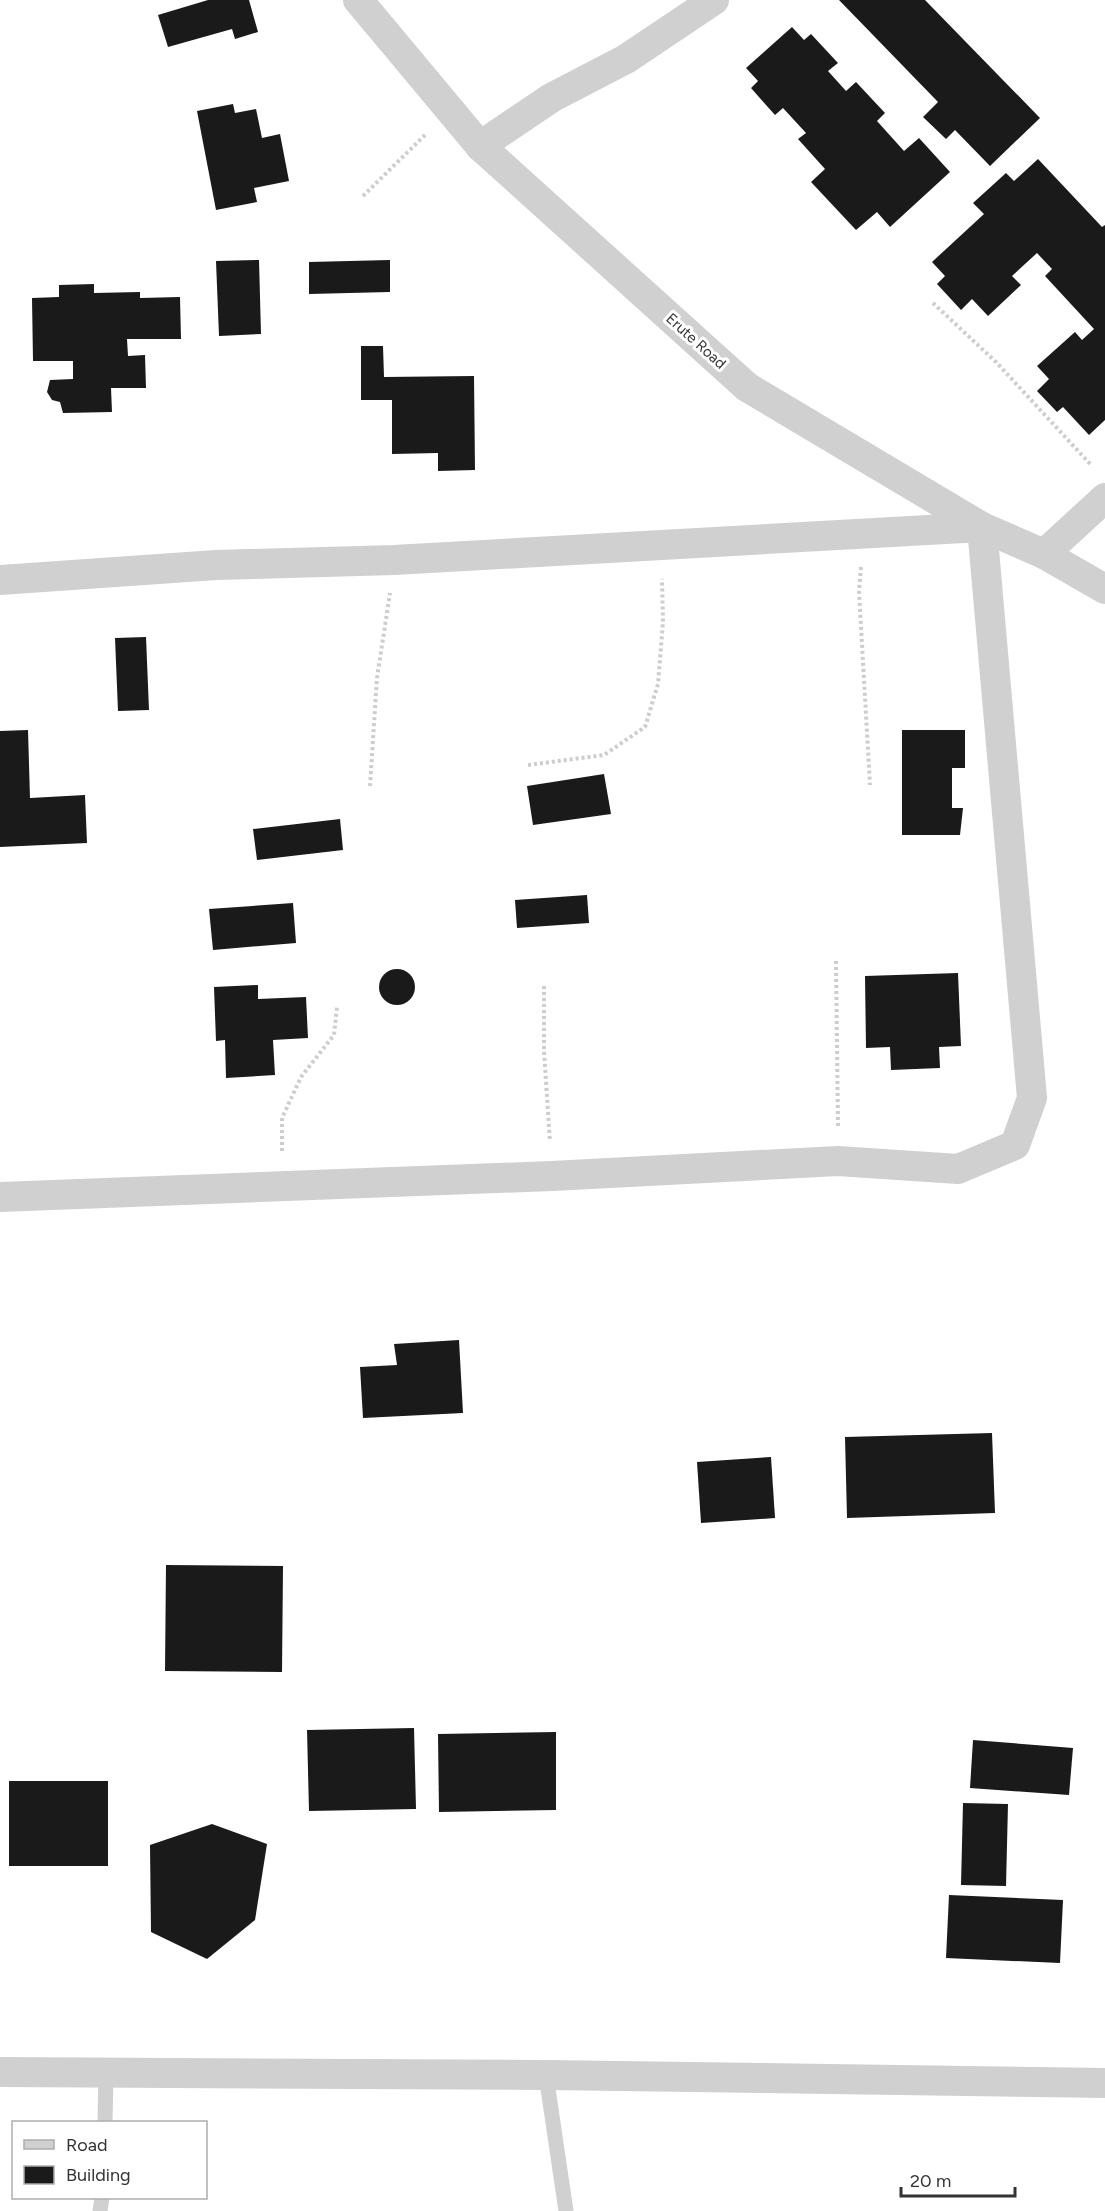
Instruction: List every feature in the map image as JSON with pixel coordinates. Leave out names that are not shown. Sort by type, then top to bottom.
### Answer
[{"type":"street","name":"Erute Road","points":[[358,0],[449,112],[480,146],[747,387],[982,527],[1044,554],[1105,589]]},
{"type":"street","points":[[480,146],[551,98],[626,59],[714,0]]},
{"type":"street","points":[[1044,554],[1101,485]]},
{"type":"street","points":[[0,580],[216,565],[394,560],[982,527],[1032,1098],[1015,1145],[958,1169],[838,1161],[552,1176],[0,1197]]},
{"type":"street","points":[[0,2072],[546,2075],[1105,2083]]},
{"type":"lane","points":[[105,2121],[106,2073]]},
{"type":"lane","points":[[546,2075],[566,2211]]},
{"type":"path","points":[[363,196],[449,112]]},
{"type":"path","points":[[933,303],[996,362],[1101,485]]},
{"type":"path","points":[[864,533],[860,591],[870,785]]},
{"type":"path","points":[[528,765],[604,754],[645,727],[658,684],[663,622],[661,546]]},
{"type":"path","points":[[370,786],[376,678],[394,560]]},
{"type":"path","points":[[836,961],[838,1161]]},
{"type":"path","points":[[544,986],[544,1051],[552,1176]]},
{"type":"path","points":[[282,1185],[282,1118],[301,1077],[333,1035],[337,1007]]},
{"type":"building","points":[[208,0],[249,0],[258,32],[235,39],[232,29],[168,47],[158,15]]},
{"type":"building","points":[[839,0],[925,0],[1040,118],[990,166],[955,130],[946,139],[923,117],[938,102]]},
{"type":"building","points":[[792,27],[804,40],[811,34],[838,63],[828,71],[846,91],[856,82],[885,113],[877,121],[904,151],[919,138],[950,172],[890,227],[877,212],[856,230],[811,182],[825,169],[798,139],[806,133],[783,108],[775,115],[751,88],[758,81],[746,68]]},
{"type":"building","points":[[233,104],[235,113],[256,109],[262,138],[280,134],[289,181],[254,188],[257,202],[216,210],[197,111]]},
{"type":"building","points":[[1038,159],[1102,227],[1105,225],[1105,420],[1089,435],[1063,407],[1057,412],[1037,391],[1049,379],[1037,366],[1075,332],[1082,340],[1094,329],[1045,276],[1052,269],[1037,253],[1012,276],[1021,285],[988,316],[972,299],[961,310],[937,284],[945,276],[932,262],[984,214],[973,203],[1006,173],[1014,181]]},
{"type":"building","points":[[259,260],[261,334],[219,336],[216,261]]},
{"type":"building","points":[[390,260],[390,292],[309,294],[309,262]]},
{"type":"building","points":[[94,284],[94,293],[140,292],[140,298],[180,297],[181,339],[127,339],[128,356],[145,355],[146,388],[111,388],[112,412],[63,413],[60,402],[52,400],[47,392],[50,380],[73,379],[73,361],[33,361],[32,298],[59,297],[59,285]]},
{"type":"building","points":[[361,346],[383,346],[384,377],[474,376],[475,470],[438,471],[438,453],[392,454],[392,400],[361,400]]},
{"type":"building","points":[[146,637],[149,710],[118,711],[115,638]]},
{"type":"building","points":[[28,730],[30,798],[85,795],[87,843],[0,847],[0,731]]},
{"type":"building","points":[[902,730],[965,730],[965,768],[952,768],[952,808],[963,808],[960,835],[902,835]]},
{"type":"building","points":[[604,774],[611,814],[533,825],[527,786]]},
{"type":"building","points":[[340,819],[343,850],[257,860],[253,829]]},
{"type":"building","points":[[587,895],[589,923],[517,928],[515,900]]},
{"type":"building","points":[[293,903],[296,943],[213,950],[209,909]]},
{"type":"building","points":[[397,969],[409,975],[415,987],[409,999],[397,1005],[385,999],[379,987],[385,975]]},
{"type":"building","points":[[958,973],[961,1046],[939,1047],[940,1068],[891,1070],[890,1047],[866,1048],[865,976]]},
{"type":"building","points":[[258,985],[258,999],[306,997],[308,1038],[273,1040],[275,1075],[226,1078],[225,1040],[216,1041],[214,987]]},
{"type":"building","points":[[459,1340],[463,1413],[363,1418],[360,1367],[397,1365],[394,1344]]},
{"type":"building","points":[[992,1433],[995,1513],[847,1518],[845,1437]]},
{"type":"building","points":[[771,1457],[775,1518],[701,1523],[697,1462]]},
{"type":"building","points":[[166,1565],[283,1566],[282,1672],[165,1671]]},
{"type":"building","points":[[414,1728],[416,1809],[309,1811],[307,1730]]},
{"type":"building","points":[[556,1732],[556,1810],[439,1812],[438,1734]]},
{"type":"building","points":[[973,1740],[1073,1748],[1069,1795],[970,1788]]},
{"type":"building","points":[[9,1781],[108,1781],[108,1866],[9,1866]]},
{"type":"building","points":[[963,1803],[1008,1804],[1006,1886],[961,1885]]},
{"type":"building","points":[[212,1824],[267,1844],[255,1920],[207,1959],[151,1932],[150,1845]]},
{"type":"building","points":[[949,1895],[1063,1900],[1060,1963],[946,1958]]}]
